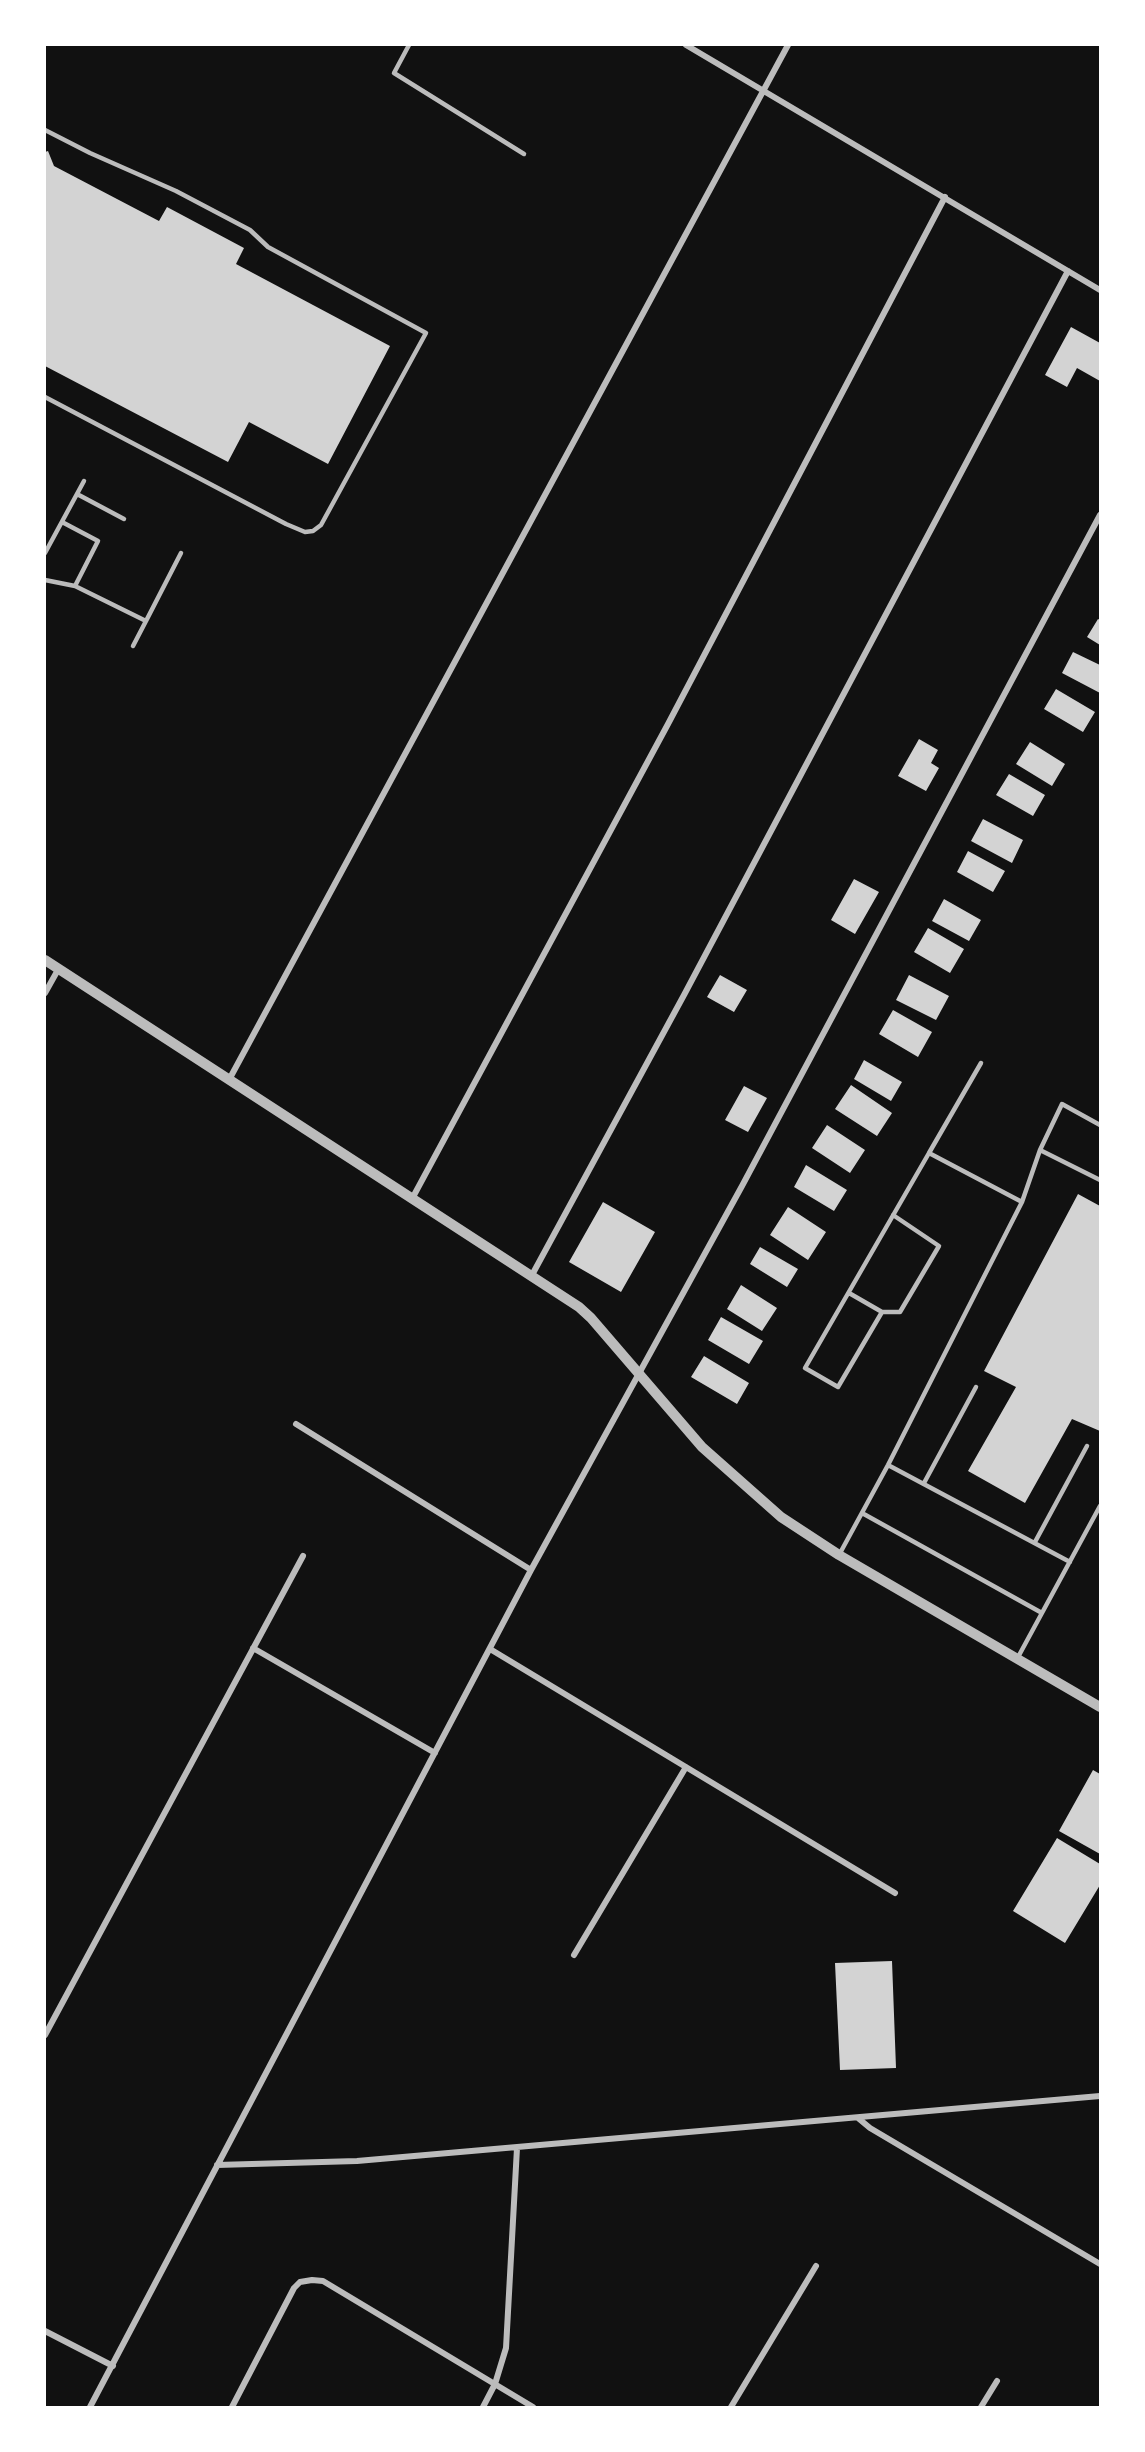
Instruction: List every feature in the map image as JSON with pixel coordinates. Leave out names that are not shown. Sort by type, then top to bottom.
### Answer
[{"type":"street","points":[[686,45],[1100,290]]},
{"type":"street","points":[[230,1078],[788,45]]},
{"type":"street","points":[[412,1197],[668,724],[945,197]]},
{"type":"street","points":[[532,1275],[678,1006],[1068,271]]},
{"type":"street","points":[[90,2407],[531,1570],[747,1176],[1100,516]]},
{"type":"street","points":[[45,960],[230,1078],[579,1307],[591,1318],[702,1448],[739,1483],[781,1517],[839,1555],[1100,1707]]},
{"type":"street","points":[[45,993],[59,968]]},
{"type":"street","points":[[296,1424],[531,1570]]},
{"type":"street","points":[[45,2034],[303,1556]]},
{"type":"street","points":[[253,1648],[435,1753]]},
{"type":"street","points":[[490,1649],[895,1893]]},
{"type":"street","points":[[574,1955],[686,1767]]},
{"type":"street","points":[[217,2165],[357,2160],[517,2148],[1100,2096]]},
{"type":"street","points":[[858,2118],[870,2128],[1100,2264]]},
{"type":"street","points":[[483,2407],[495,2384],[506,2348],[517,2148]]},
{"type":"street","points":[[731,2407],[816,2266]]},
{"type":"street","points":[[231,2407],[294,2288],[300,2282],[312,2280],[323,2281],[533,2407]]},
{"type":"street","points":[[45,2331],[112,2366]]},
{"type":"street","points":[[981,2407],[997,2381]]},
{"type":"lane","points":[[409,45],[394,73],[524,154]]},
{"type":"lane","points":[[45,130],[90,153],[176,191],[250,230],[268,247],[426,333],[321,525],[313,531],[305,532],[286,524],[45,397]]},
{"type":"lane","points":[[45,553],[84,481]]},
{"type":"lane","points":[[77,494],[124,519]]},
{"type":"lane","points":[[62,522],[98,541],[75,586]]},
{"type":"lane","points":[[133,646],[181,553]]},
{"type":"lane","points":[[45,580],[75,586],[146,621]]},
{"type":"lane","points":[[882,1312],[838,1387],[805,1368],[981,1063]]},
{"type":"lane","points":[[839,1555],[888,1465],[1022,1202],[1040,1150],[1062,1104],[1100,1125]]},
{"type":"lane","points":[[1040,1150],[1100,1180]]},
{"type":"lane","points":[[929,1153],[1022,1202]]},
{"type":"lane","points":[[849,1293],[882,1312],[900,1312],[939,1246],[893,1215]]},
{"type":"lane","points":[[924,1484],[976,1387]]},
{"type":"lane","points":[[1035,1542],[1087,1446]]},
{"type":"lane","points":[[888,1465],[1071,1562]]},
{"type":"lane","points":[[1017,1659],[1100,1506]]},
{"type":"lane","points":[[862,1513],[1042,1613]]},
{"type":"building","points":[[48,151],[54,166],[159,221],[167,207],[244,248],[236,264],[390,346],[328,464],[249,422],[228,462],[45,366],[45,152]]},
{"type":"building","points":[[1071,327],[1100,343],[1100,381],[1077,368],[1067,387],[1045,375]]},
{"type":"building","points":[[1098,619],[1100,620],[1100,645],[1087,637]]},
{"type":"building","points":[[1073,652],[1100,665],[1100,693],[1062,673]]},
{"type":"building","points":[[1056,689],[1095,712],[1083,732],[1044,709]]},
{"type":"building","points":[[919,739],[938,750],[931,763],[939,768],[926,791],[898,776]]},
{"type":"building","points":[[1030,742],[1065,764],[1052,786],[1016,764]]},
{"type":"building","points":[[1009,774],[1045,795],[1033,816],[996,795]]},
{"type":"building","points":[[983,819],[1023,840],[1012,863],[971,841]]},
{"type":"building","points":[[968,851],[1005,871],[993,892],[957,872]]},
{"type":"building","points":[[854,879],[879,892],[855,934],[831,920]]},
{"type":"building","points":[[944,899],[981,920],[969,941],[932,921]]},
{"type":"building","points":[[928,928],[964,949],[950,973],[914,952]]},
{"type":"building","points":[[720,975],[747,990],[734,1012],[707,997]]},
{"type":"building","points":[[909,975],[949,996],[936,1020],[896,1000]]},
{"type":"building","points":[[893,1010],[932,1032],[918,1057],[879,1034]]},
{"type":"building","points":[[864,1060],[902,1082],[891,1101],[854,1079]]},
{"type":"building","points":[[851,1085],[892,1113],[877,1136],[835,1109]]},
{"type":"building","points":[[744,1086],[767,1098],[748,1132],[725,1120]]},
{"type":"building","points":[[827,1125],[865,1150],[850,1173],[812,1148]]},
{"type":"building","points":[[806,1165],[847,1190],[834,1211],[794,1187]]},
{"type":"building","points":[[1078,1194],[1100,1206],[1100,1431],[1072,1419],[1025,1503],[968,1471],[1016,1387],[984,1371]]},
{"type":"building","points":[[603,1202],[655,1232],[621,1292],[569,1262]]},
{"type":"building","points":[[788,1207],[826,1232],[808,1260],[770,1235]]},
{"type":"building","points":[[760,1247],[798,1269],[787,1287],[750,1264]]},
{"type":"building","points":[[741,1285],[777,1308],[762,1331],[727,1309]]},
{"type":"building","points":[[721,1317],[763,1341],[749,1364],[708,1340]]},
{"type":"building","points":[[704,1356],[749,1383],[737,1404],[691,1377]]},
{"type":"building","points":[[1093,1770],[1100,1774],[1100,1854],[1059,1831]]},
{"type":"building","points":[[1057,1838],[1100,1864],[1100,1885],[1065,1943],[1013,1911]]},
{"type":"building","points":[[892,1961],[896,2068],[840,2070],[835,1963]]}]
